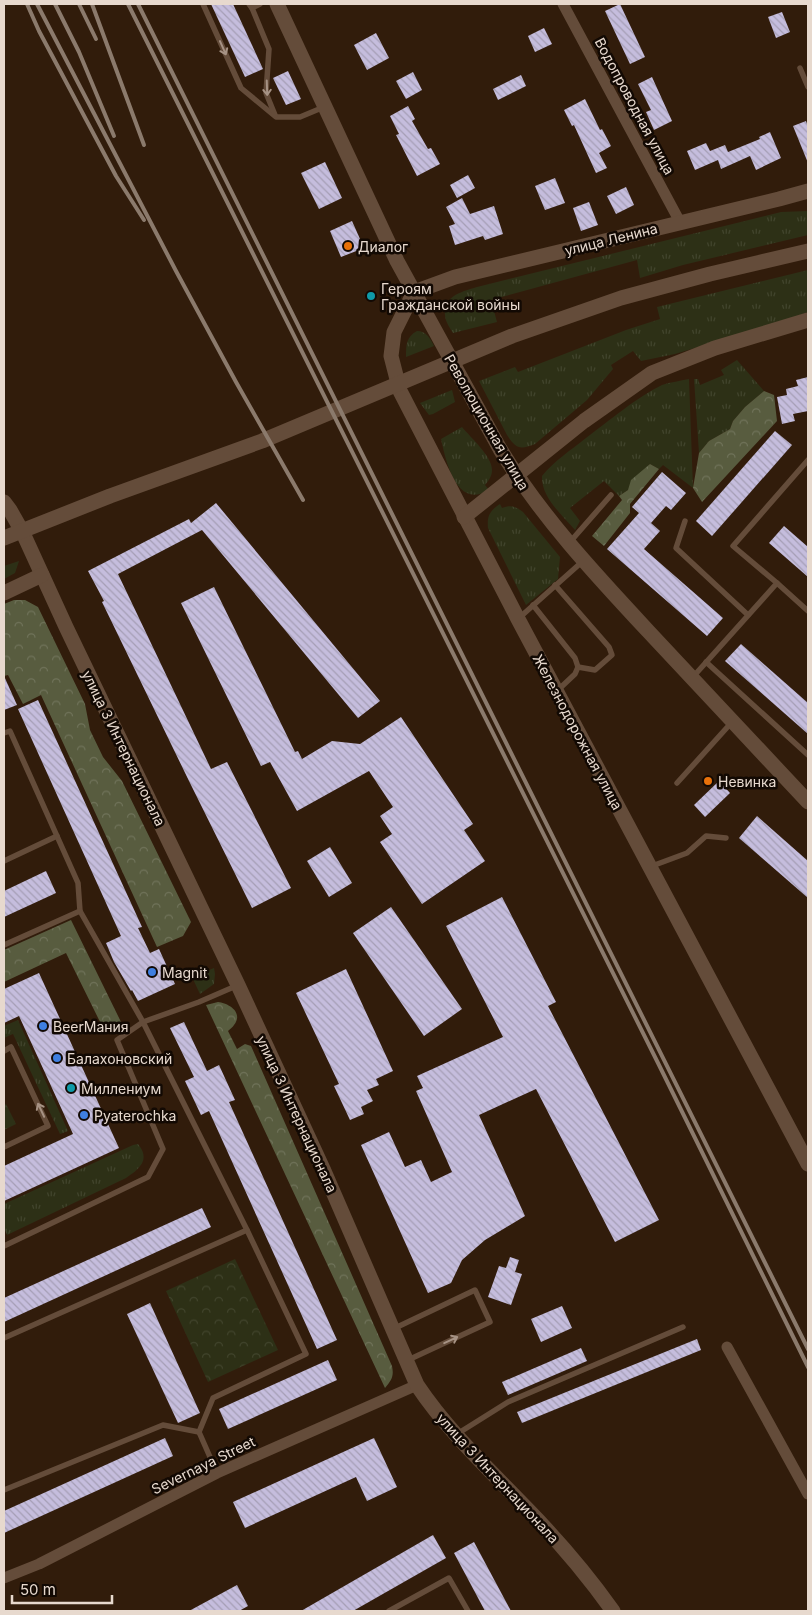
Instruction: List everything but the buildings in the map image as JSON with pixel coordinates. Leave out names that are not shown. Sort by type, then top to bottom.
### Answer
[{"type":"main road","name":"Революционная улица","points":[[277,4],[397,261],[516,476],[582,561],[808,802]]},
{"type":"main road","name":"улица Ленина","points":[[414,292],[455,277],[779,199],[808,190]]},
{"type":"main road","points":[[4,538],[110,496],[262,441],[512,336],[621,298],[808,250]]},
{"type":"main road","name":"Железнодорожная улица","points":[[414,292],[394,332],[391,356],[400,391],[518,619],[808,1164]]},
{"type":"main road","points":[[464,516],[584,421],[652,373],[715,348],[808,320]]},
{"type":"main road","name":"улица 3 Интернационала","points":[[4,502],[23,533],[238,985],[324,1170],[417,1385],[432,1408],[456,1435],[569,1553],[613,1611]]},
{"type":"main road","points":[[4,593],[42,575]]},
{"type":"street","name":"Водопроводная улица","points":[[563,4],[680,222]]},
{"type":"street","points":[[727,1347],[808,1494]]},
{"type":"street","name":"Severnaya Street","points":[[4,1578],[39,1564],[217,1473],[417,1385]]},
{"type":"lane","points":[[203,4],[241,88],[276,117],[300,117],[324,106]]},
{"type":"lane","points":[[260,4],[251,6],[269,50],[266,93],[276,117]]},
{"type":"lane","points":[[800,68],[808,88]]},
{"type":"lane","points":[[807,464],[733,546],[808,611]]},
{"type":"lane","points":[[569,544],[577,537],[611,495]]},
{"type":"lane","points":[[685,521],[676,548],[748,615]]},
{"type":"lane","points":[[518,619],[582,561]]},
{"type":"lane","points":[[692,678],[776,583]]},
{"type":"lane","points":[[555,585],[609,647],[612,655],[595,670],[578,667]]},
{"type":"lane","points":[[533,605],[576,658],[578,667],[575,674],[557,692]]},
{"type":"lane","points":[[706,662],[808,755]]},
{"type":"lane","points":[[677,783],[732,722]]},
{"type":"lane","points":[[4,733],[10,730],[78,883],[80,911],[143,1022],[247,1230],[306,1354],[213,1398],[199,1432],[217,1473]]},
{"type":"lane","points":[[4,861],[57,836]]},
{"type":"lane","points":[[650,866],[687,853],[706,836],[726,838]]},
{"type":"lane","points":[[4,945],[80,911]]},
{"type":"lane","points":[[4,1246],[148,1177],[163,1149],[117,1040],[143,1022],[199,1002],[238,985]]},
{"type":"lane","points":[[4,1051],[11,1047],[48,1126],[4,1147]]},
{"type":"lane","points":[[4,1338],[247,1230]]},
{"type":"lane","points":[[393,1329],[475,1290],[490,1322],[406,1361]]},
{"type":"lane","points":[[456,1435],[508,1402],[682,1327]]},
{"type":"lane","points":[[4,1490],[163,1426],[199,1432]]},
{"type":"lane","points":[[389,1611],[449,1578],[468,1611]]},
{"type":"green space","points":[[808,211],[808,235],[683,265],[640,278],[637,260],[491,300],[497,322],[453,333],[446,320],[445,309],[450,299],[455,295],[477,287],[781,212]]},
{"type":"green space","points":[[808,270],[808,312],[775,324],[675,354],[641,361],[633,351],[611,365],[613,369],[587,400],[535,444],[530,446],[519,447],[510,440],[479,381],[515,367],[518,372],[626,330],[660,319],[657,307]]},
{"type":"green space","points":[[417,331],[425,334],[434,346],[406,357],[407,342]]},
{"type":"green space","points":[[737,360],[764,391],[745,407],[733,421],[730,429],[709,441],[699,453],[694,379],[698,379],[700,385],[724,375],[721,370]]},
{"type":"green space","points":[[689,379],[693,488],[663,465],[659,469],[650,464],[628,490],[619,496],[604,481],[570,508],[580,521],[575,530],[549,498],[545,491],[542,476],[563,456],[643,396],[662,385]]},
{"type":"green space","points":[[452,390],[455,402],[433,414],[429,415],[420,403]]},
{"type":"green space","points":[[764,391],[774,395],[777,421],[702,502],[693,488],[699,453],[709,441],[730,429],[733,421],[745,407]]},
{"type":"green space","points":[[462,427],[485,453],[491,465],[491,474],[485,485],[489,490],[478,494],[468,494],[454,480],[443,448],[441,439]]},
{"type":"green space","points":[[650,464],[659,469],[630,504],[630,513],[604,546],[592,536],[622,500],[619,496],[628,490],[631,480]]},
{"type":"green space","points":[[500,504],[502,508],[513,507],[523,512],[560,557],[558,579],[526,605],[488,528],[490,514]]},
{"type":"green space","points":[[19,561],[15,573],[4,579],[4,566]]},
{"type":"green space","points":[[14,600],[25,600],[38,607],[85,704],[90,730],[103,757],[122,781],[191,922],[183,936],[157,947],[41,695],[23,704],[8,675],[4,676],[4,604]]},
{"type":"green space","points":[[71,920],[122,1024],[105,1032],[66,953],[4,982],[4,950]]},
{"type":"green space","points":[[214,968],[214,984],[200,994],[192,977]]},
{"type":"green space","points":[[218,1002],[230,1006],[236,1012],[237,1020],[228,1031],[237,1049],[245,1044],[251,1046],[392,1366],[392,1378],[385,1388],[206,1005]]},
{"type":"green space","points":[[18,1020],[68,1131],[60,1134],[13,1034],[4,1038],[4,1026]]},
{"type":"green space","points":[[6,1104],[16,1124],[4,1130],[4,1105]]},
{"type":"green space","points":[[138,1144],[143,1155],[142,1164],[126,1178],[7,1235],[4,1228],[4,1204]]},
{"type":"green space","points":[[235,1259],[278,1350],[208,1382],[166,1291]]},
{"type":"railway","points":[[27,4],[39,31],[116,176],[144,220]]},
{"type":"railway","points":[[37,4],[176,271],[303,500]]},
{"type":"railway","points":[[55,4],[79,52],[114,136]]},
{"type":"railway","points":[[79,4],[96,39]]},
{"type":"railway","points":[[92,4],[144,145]]},
{"type":"railway","points":[[128,4],[808,1367]]},
{"type":"railway","points":[[138,4],[808,1349]]},
{"type":"place","name":"Диалог","points":[[348,246]]},
{"type":"place","name":"Героям Гражданской войны","points":[[371,296]]},
{"type":"place","name":"Невинка","points":[[708,781]]},
{"type":"place","name":"Magnit","points":[[152,972]]},
{"type":"place","name":"BeerМания","points":[[43,1026]]},
{"type":"place","name":"Балахоновский","points":[[57,1058]]},
{"type":"place","name":"Миллениум","points":[[71,1088]]},
{"type":"place","name":"Pyaterochka","points":[[84,1115]]}]
